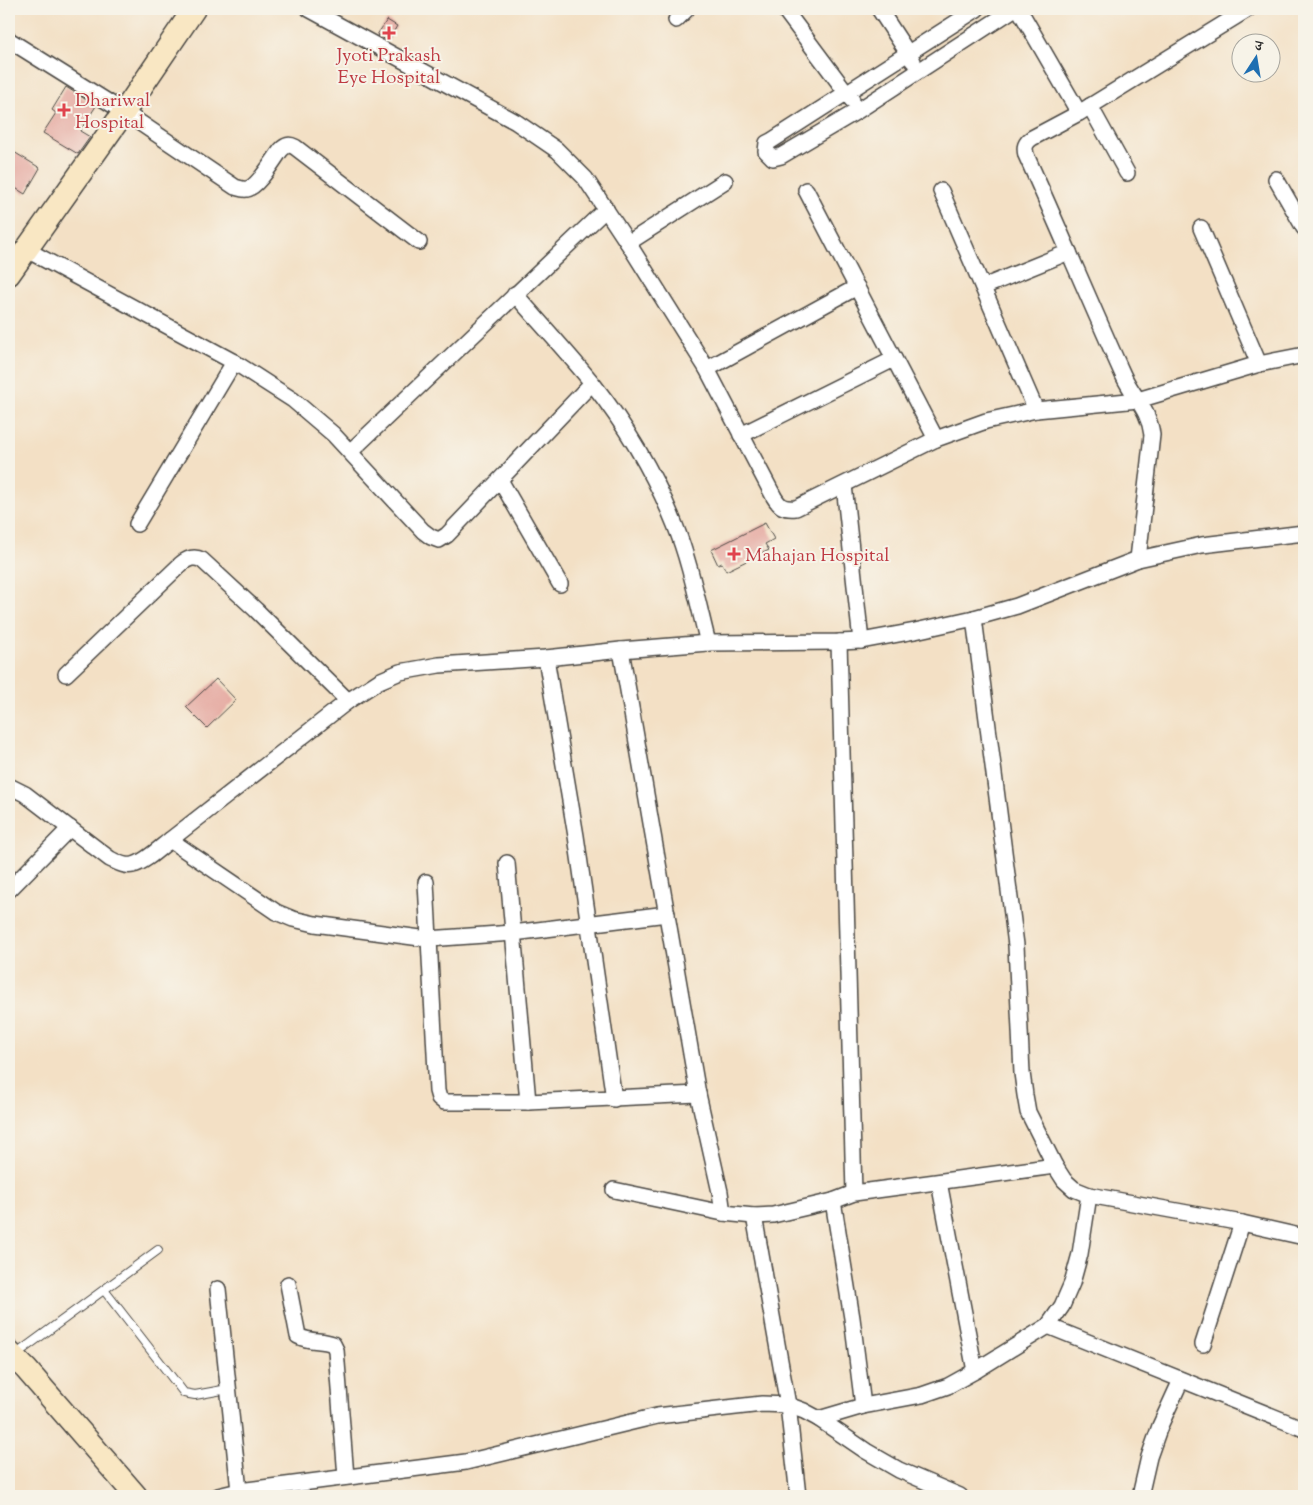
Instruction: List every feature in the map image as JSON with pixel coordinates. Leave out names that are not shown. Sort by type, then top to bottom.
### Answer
[{"type":"street","points":[[9,274],[124,112],[194,9]]},
{"type":"street","points":[[309,9],[516,122],[557,150],[585,178],[707,369],[781,507],[796,508],[936,439],[986,421],[1036,410],[1138,400],[1259,364],[1304,356]]},
{"type":"street","points":[[676,20],[687,9]]},
{"type":"street","points":[[784,9],[859,110]]},
{"type":"street","points":[[879,9],[919,70]]},
{"type":"street","points":[[977,9],[767,143],[766,151],[770,156],[777,158],[781,156],[859,110],[1014,9]]},
{"type":"street","points":[[1019,9],[1127,173]]},
{"type":"street","points":[[1138,559],[1152,435],[1151,424],[1147,414],[1124,377],[1025,150],[1027,141],[1085,110],[1248,9]]},
{"type":"street","points":[[9,40],[124,112],[235,187],[249,189],[255,185],[285,146],[290,145],[419,242]]},
{"type":"street","points":[[1276,179],[1304,228]]},
{"type":"street","points":[[628,243],[725,181]]},
{"type":"street","points":[[806,190],[936,439]]},
{"type":"street","points":[[941,191],[1036,410]]},
{"type":"street","points":[[350,452],[606,209]]},
{"type":"street","points":[[1201,228],[1259,364]]},
{"type":"street","points":[[27,250],[234,362],[293,400],[333,434],[424,531],[431,537],[439,540],[447,535],[592,383]]},
{"type":"street","points":[[983,287],[1069,252]]},
{"type":"street","points":[[707,369],[857,287]]},
{"type":"street","points":[[515,294],[592,383],[618,419],[638,452],[676,526],[708,643]]},
{"type":"street","points":[[741,435],[894,359]]},
{"type":"street","points":[[137,524],[234,362]]},
{"type":"street","points":[[500,480],[560,584]]},
{"type":"street","points":[[844,485],[861,641]]},
{"type":"street","points":[[9,786],[25,794],[110,859],[122,865],[133,865],[170,840],[348,701],[379,681],[400,672],[438,665],[546,658],[708,643],[861,641],[915,632],[1018,606],[1138,559],[1202,545],[1304,532]]},
{"type":"street","points":[[66,674],[181,564],[191,558],[198,558],[256,610],[348,701]]},
{"type":"street","points":[[974,618],[1016,945],[1024,1094],[1028,1112],[1054,1166],[1064,1180],[1074,1189],[1089,1196],[1242,1223],[1304,1237]]},
{"type":"street","points":[[839,642],[854,1193]]},
{"type":"street","points":[[621,650],[698,1094],[723,1213]]},
{"type":"street","points":[[546,658],[590,924],[614,1099]]},
{"type":"street","points":[[9,890],[70,828]]},
{"type":"street","points":[[170,840],[276,912],[293,919],[315,924],[428,939],[513,933],[668,914]]},
{"type":"street","points":[[506,864],[528,1102]]},
{"type":"street","points":[[426,882],[437,1091],[439,1098],[444,1102],[528,1102],[698,1094]]},
{"type":"street","points":[[614,1190],[723,1213],[754,1216],[773,1214],[832,1201],[854,1193],[1054,1166]]},
{"type":"street","points":[[939,1182],[975,1372]]},
{"type":"street","points":[[819,1419],[863,1406],[922,1395],[948,1386],[975,1372],[1048,1326],[1062,1306],[1072,1283],[1080,1254],[1089,1196]]},
{"type":"street","points":[[832,1201],[852,1318],[863,1406]]},
{"type":"street","points":[[754,1216],[788,1405],[798,1496]]},
{"type":"street","points":[[1203,1344],[1242,1223]]},
{"type":"street","points":[[288,1284],[298,1336],[306,1340],[328,1342],[333,1344],[336,1350],[346,1477]]},
{"type":"street","points":[[218,1289],[239,1491]]},
{"type":"street","points":[[1048,1326],[1304,1429]]},
{"type":"street","points":[[11,1354],[26,1368],[136,1496]]},
{"type":"street","points":[[1140,1496],[1149,1457],[1160,1426],[1181,1380]]},
{"type":"street","points":[[218,1496],[239,1491],[466,1462],[657,1416],[762,1404],[788,1405],[819,1419],[899,1470],[960,1496]]},
{"type":"lane","points":[[11,1354],[158,1250]]},
{"type":"lane","points":[[104,1290],[184,1393],[195,1395],[228,1389]]},
{"type":"building","points":[[387,20],[397,26],[388,41],[377,35]]},
{"type":"building","points":[[66,87],[96,106],[80,131],[90,137],[78,154],[43,133],[56,113],[52,110]]},
{"type":"building","points":[[9,149],[40,168],[25,194],[9,184]]},
{"type":"building","points":[[765,523],[774,539],[765,544],[769,550],[726,571],[722,563],[718,565],[711,550]]},
{"type":"building","points":[[216,679],[236,700],[207,728],[186,707]]},
{"type":"place","name":"Jyoti Prakash Eye Hospital","points":[[389,33]]},
{"type":"place","name":"Dhariwal Hospital","points":[[64,110]]},
{"type":"place","name":"Mahajan Hospital","points":[[734,554]]}]
